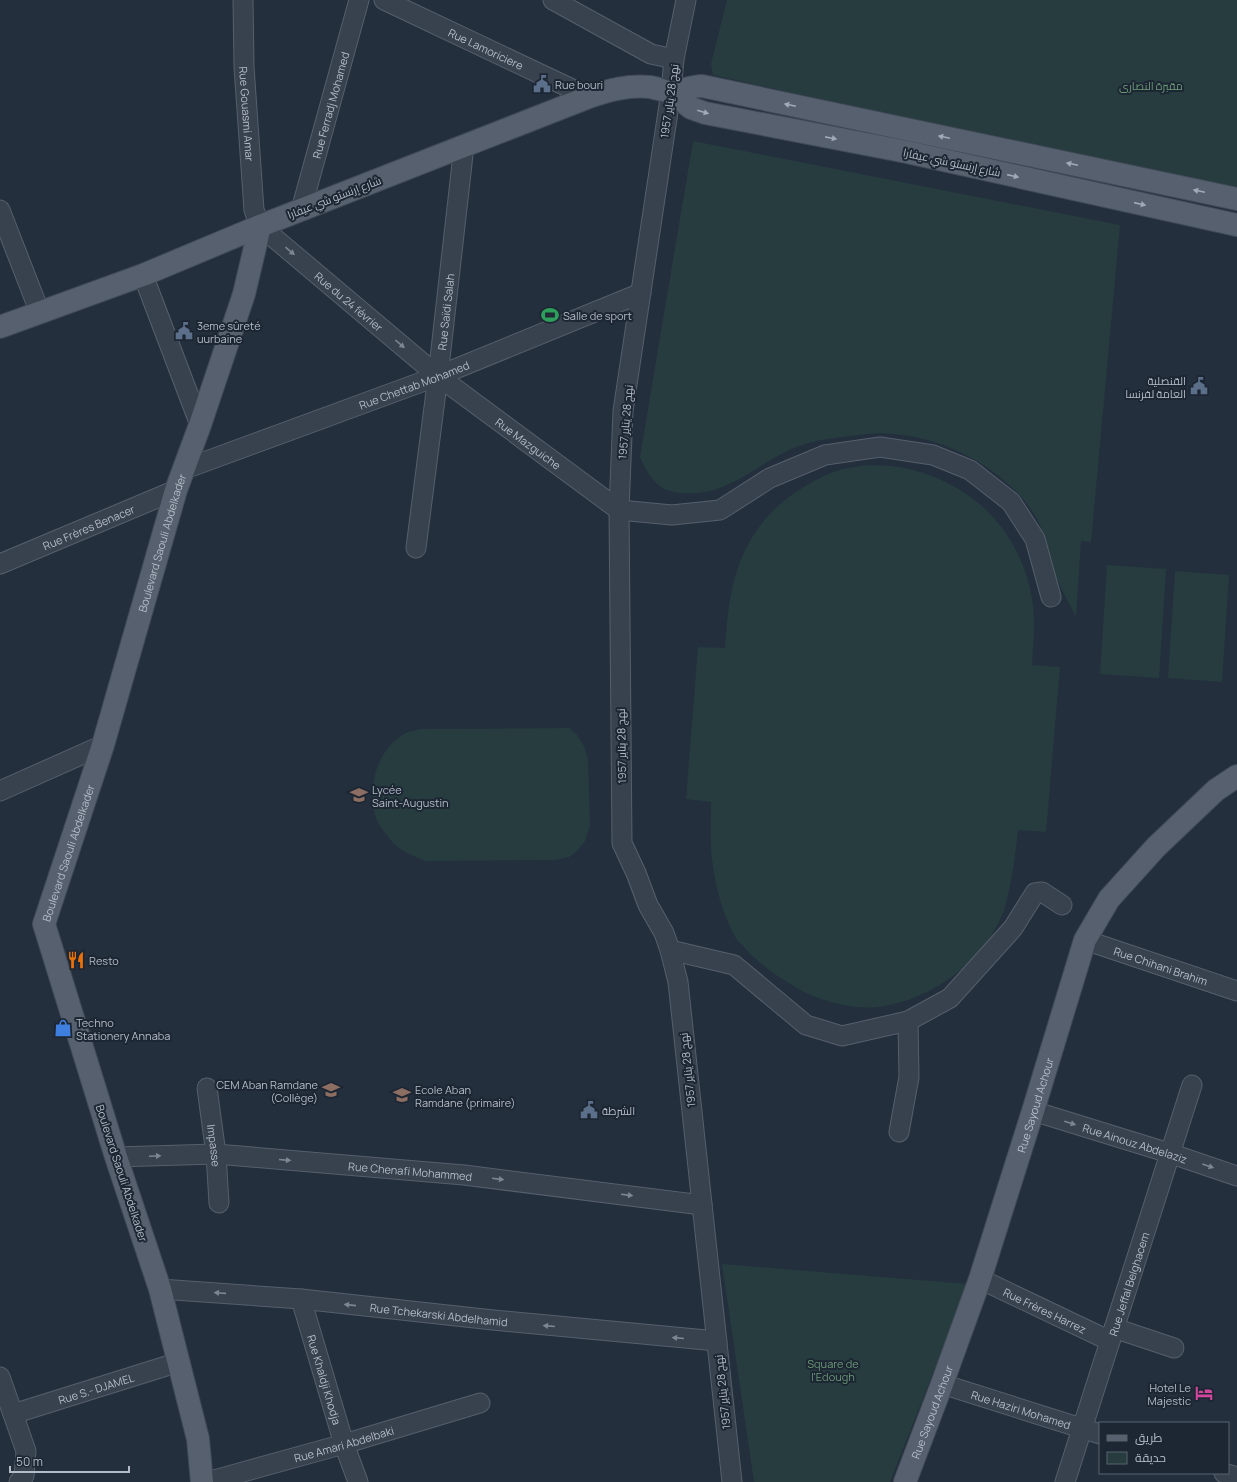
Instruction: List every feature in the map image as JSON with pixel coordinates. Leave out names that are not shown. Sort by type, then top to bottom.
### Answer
[{"type":"main road","name":"شارع إرنستو شي عيفارا","points":[[671,92],[689,87],[702,86],[1237,199]]},
{"type":"main road","name":"شارع إرنستو شي عيفارا","points":[[0,327],[144,275],[260,226],[589,97],[608,90],[629,87],[650,87],[671,92],[691,108],[705,113],[907,152],[1237,225]]},
{"type":"main road","points":[[907,152],[911,130]]},
{"type":"main road","name":"Boulevard Saouli Abdelkader","points":[[202,1482],[198,1439],[160,1289],[116,1157],[44,924],[103,745],[176,490],[200,426],[244,294],[260,226]]},
{"type":"main road","name":"Rue Sayoud Achour","points":[[905,1482],[980,1279],[1033,1111],[1084,940],[1109,899],[1156,847],[1216,790],[1237,776]]},
{"type":"street","name":"Rue Gouasmi Amar","points":[[243,0],[244,66],[254,210],[260,226]]},
{"type":"street","name":"Rue Ferradj Mohamed","points":[[301,210],[359,0]]},
{"type":"street","name":"Rue Lamoriciere","points":[[384,0],[589,97]]},
{"type":"street","points":[[553,0],[651,54],[674,59]]},
{"type":"street","name":"نهج 28 يناير 1957","points":[[686,0],[674,59],[671,92],[623,411],[619,510],[622,844],[636,873],[648,905],[664,933],[678,982],[732,1482]]},
{"type":"street","name":"Rue Saïdi Salah","points":[[416,548],[438,376],[464,146]]},
{"type":"street","points":[[0,210],[40,313]]},
{"type":"street","name":"Rue du 24 février","points":[[260,226],[438,376]]},
{"type":"street","points":[[144,275],[200,426]]},
{"type":"street","name":"Rue Chettab Mohamed","points":[[185,469],[438,376],[641,293]]},
{"type":"street","name":"Rue Mazguiche","points":[[438,376],[619,510]]},
{"type":"street","points":[[619,510],[672,515],[720,510],[770,478],[825,455],[880,447],[934,455],[970,470],[1011,502],[1035,540],[1051,597]]},
{"type":"street","name":"Rue Frères Benacer","points":[[0,564],[176,490]]},
{"type":"street","points":[[0,791],[103,745]]},
{"type":"street","points":[[670,950],[734,965],[806,1025],[842,1036],[908,1021],[950,998],[1013,928],[1034,893],[1042,892],[1062,905]]},
{"type":"street","name":"Rue Chihani Brahim","points":[[1084,940],[1237,991]]},
{"type":"street","points":[[899,1132],[909,1077],[908,1021]]},
{"type":"street","name":"Rue Jeffal Belghacem","points":[[1065,1482],[1192,1085]]},
{"type":"street","name":"Impasse","points":[[207,1088],[216,1154],[219,1203]]},
{"type":"street","name":"Rue Ainouz Abdelaziz","points":[[1033,1111],[1169,1153],[1237,1176]]},
{"type":"street","name":"Rue Chenafi Mohammed","points":[[116,1157],[216,1154],[464,1175],[702,1205]]},
{"type":"street","name":"Rue Frères Harrez","points":[[980,1279],[1112,1334],[1174,1348]]},
{"type":"street","name":"Rue Tchekarski Abdelhamid","points":[[160,1289],[301,1300],[717,1341]]},
{"type":"street","name":"Rue Khaldji Khodja","points":[[301,1300],[344,1444],[358,1482]]},
{"type":"street","name":"Rue S.- DJAMEL","points":[[13,1414],[179,1362]]},
{"type":"street","points":[[0,1377],[26,1451],[24,1476],[19,1482]]},
{"type":"street","name":"Rue Haziri Mohamed","points":[[942,1384],[1099,1434]]},
{"type":"street","name":"Rue Amari Abdelbaki","points":[[208,1482],[344,1444],[480,1403]]},
{"type":"street","points":[[1227,1474],[1237,1477]]},
{"type":"green space","name":"مقبرة النصارى","points":[[727,0],[1237,0],[1237,192],[713,75],[711,64]]},
{"type":"green space","points":[[693,141],[1120,225],[1091,542],[1081,541],[1076,617],[1056,577],[1041,528],[1027,504],[1000,477],[984,466],[968,456],[932,441],[882,433],[816,441],[789,450],[773,458],[726,486],[701,493],[680,493],[670,491],[661,487],[651,477],[640,457]]},
{"type":"green space","points":[[866,465],[904,468],[942,480],[979,503],[994,518],[1008,536],[1018,555],[1032,598],[1034,632],[1032,665],[1060,667],[1046,832],[1018,830],[1010,887],[1003,913],[994,931],[983,947],[969,962],[953,976],[936,987],[918,996],[898,1003],[868,1008],[846,1006],[804,992],[768,969],[738,941],[729,925],[715,881],[711,848],[711,802],[686,799],[698,647],[725,648],[730,603],[734,583],[740,563],[748,545],[758,528],[772,511],[790,496],[830,473]]},
{"type":"green space","points":[[1107,565],[1166,569],[1159,678],[1100,674]]},
{"type":"green space","points":[[1175,571],[1229,575],[1222,682],[1168,678]]},
{"type":"green space","points":[[569,728],[577,735],[584,746],[588,759],[590,825],[585,841],[576,852],[569,857],[555,860],[426,861],[411,855],[393,843],[377,821],[373,803],[373,791],[377,768],[388,748],[406,733],[421,729]]},
{"type":"green space","name":"Square de l'Edough","points":[[722,1264],[968,1284],[890,1482],[754,1482]]},
{"type":"place","name":"Rue bouri","points":[[542,84]]},
{"type":"place","name":"Salle de sport","points":[[550,315]]},
{"type":"place","name":"3eme sûreté uurbaine","points":[[184,331]]},
{"type":"place","name":"القنصلية العامة لفرنسا","points":[[1199,386]]},
{"type":"place","name":"Lycée Saint-Augustin","points":[[359,795]]},
{"type":"place","name":"Resto","points":[[76,960]]},
{"type":"place","name":"Techno Stationery Annaba","points":[[63,1028]]},
{"type":"place","name":"CEM Aban Ramdane (Collège)","points":[[331,1090]]},
{"type":"place","name":"Ecole Aban Ramdane (primaire)","points":[[402,1095]]},
{"type":"place","name":"الشرطة","points":[[589,1110]]},
{"type":"place","name":"Hotel Le Majestic","points":[[1204,1393]]}]
